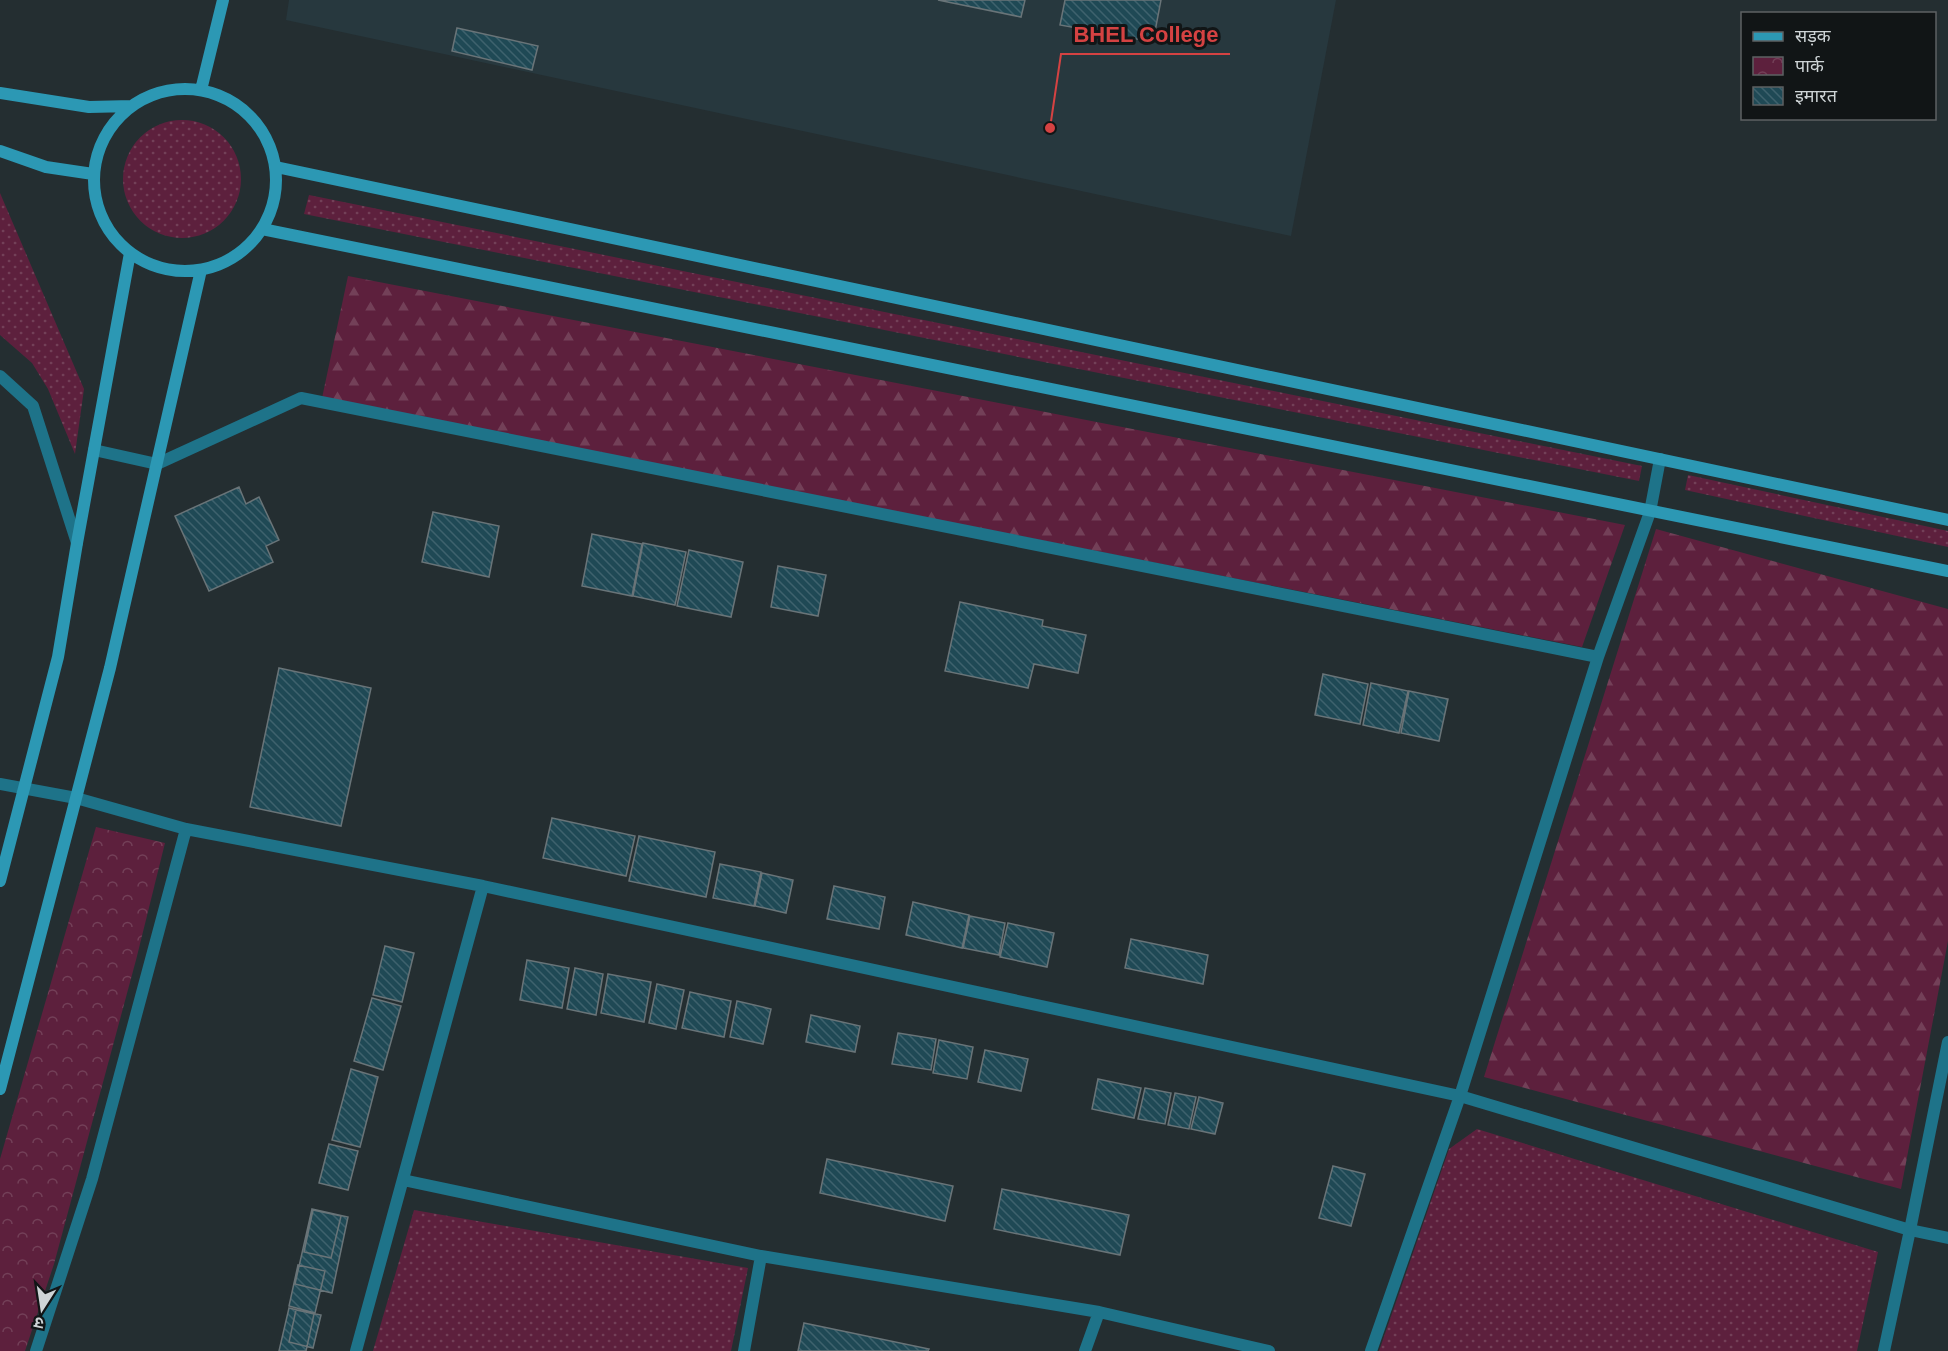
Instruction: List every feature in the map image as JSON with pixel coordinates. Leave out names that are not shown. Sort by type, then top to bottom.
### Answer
[{"type":"main road","points":[[201,90],[222,0]]},
{"type":"main road","points":[[176,89],[201,90],[228,100],[250,117],[267,140],[276,167],[276,181],[274,199],[262,229],[246,248],[225,262],[201,270],[176,271],[152,265],[130,253],[108,231],[96,202],[93,174],[96,157],[103,138],[116,120],[132,106],[153,95],[176,89]]},
{"type":"main road","points":[[0,93],[89,107],[132,106]]},
{"type":"main road","points":[[0,151],[46,167],[93,174]]},
{"type":"main road","points":[[276,167],[1948,520]]},
{"type":"main road","points":[[262,229],[1948,571]]},
{"type":"main road","points":[[0,881],[58,657],[130,253]]},
{"type":"main road","points":[[0,1089],[110,668],[201,270]]},
{"type":"street","points":[[0,376],[33,406],[77,543]]},
{"type":"street","points":[[94,450],[158,464],[302,398],[1598,657]]},
{"type":"street","points":[[1371,1351],[1460,1096],[1598,657],[1650,512],[1660,459]]},
{"type":"street","points":[[0,784],[76,798],[186,829],[483,886],[1460,1096],[1910,1230],[1948,1238]]},
{"type":"street","points":[[36,1351],[92,1179],[186,829]]},
{"type":"street","points":[[356,1351],[483,886]]},
{"type":"street","points":[[1884,1351],[1948,1042]]},
{"type":"street","points":[[403,1180],[761,1256],[1100,1312],[1269,1351]]},
{"type":"street","points":[[744,1351],[761,1256]]},
{"type":"street","points":[[1085,1351],[1100,1312]]},
{"type":"shaded area","points":[[289,0],[1336,0],[1291,236],[286,20]]},
{"type":"green space","points":[[182,120],[205,125],[224,137],[236,156],[241,179],[236,202],[224,221],[205,233],[182,238],[159,233],[140,221],[128,202],[123,179],[128,156],[140,137],[159,125]]},
{"type":"green space","points":[[0,193],[84,389],[75,454],[48,389],[32,363],[0,335]]},
{"type":"green space","points":[[309,195],[1642,466],[1639,481],[304,214]]},
{"type":"green space","points":[[348,276],[1625,525],[1582,647],[322,398]]},
{"type":"green space","points":[[1688,475],[1948,531],[1948,547],[1685,490]]},
{"type":"green space","points":[[1656,529],[1948,609],[1948,941],[1901,1189],[1484,1077]]},
{"type":"green space","points":[[96,827],[165,843],[54,1264],[25,1351],[0,1351],[0,1159]]},
{"type":"green space","points":[[1477,1129],[1878,1252],[1857,1351],[1379,1351],[1449,1149]]},
{"type":"green space","points":[[414,1210],[748,1268],[731,1351],[373,1351]]},
{"type":"building","points":[[938,0],[1025,0],[1021,17]]},
{"type":"building","points":[[1065,0],[1161,0],[1153,42],[1060,25]]},
{"type":"building","points":[[457,28],[538,46],[532,70],[452,51]]},
{"type":"building","points":[[239,487],[246,504],[259,497],[279,540],[266,546],[273,562],[209,591],[175,516]]},
{"type":"building","points":[[433,512],[499,526],[489,577],[422,562]]},
{"type":"building","points":[[592,534],[642,544],[632,596],[582,586]]},
{"type":"building","points":[[643,543],[686,552],[675,605],[633,596]]},
{"type":"building","points":[[689,550],[743,562],[731,617],[677,606]]},
{"type":"building","points":[[778,566],[826,575],[818,616],[771,607]]},
{"type":"building","points":[[960,602],[1043,620],[1042,626],[1086,635],[1078,673],[1034,664],[1028,688],[945,671]]},
{"type":"building","points":[[279,668],[371,688],[341,826],[250,807]]},
{"type":"building","points":[[1323,674],[1368,684],[1360,724],[1315,715]]},
{"type":"building","points":[[1371,683],[1408,691],[1399,733],[1363,725]]},
{"type":"building","points":[[1409,691],[1448,699],[1439,741],[1401,733]]},
{"type":"building","points":[[552,818],[635,836],[626,876],[543,858]]},
{"type":"building","points":[[639,836],[715,852],[706,897],[629,881]]},
{"type":"building","points":[[720,864],[761,872],[754,906],[713,898]]},
{"type":"building","points":[[762,873],[793,880],[786,913],[755,906]]},
{"type":"building","points":[[834,886],[885,897],[879,929],[827,919]]},
{"type":"building","points":[[913,902],[969,915],[962,948],[906,935]]},
{"type":"building","points":[[970,916],[1005,923],[999,955],[963,948]]},
{"type":"building","points":[[1008,923],[1054,933],[1047,967],[1000,957]]},
{"type":"building","points":[[1131,939],[1208,955],[1203,984],[1125,968]]},
{"type":"building","points":[[385,946],[414,953],[402,1002],[373,995]]},
{"type":"building","points":[[527,960],[569,968],[562,1008],[520,1000]]},
{"type":"building","points":[[575,968],[603,974],[596,1015],[567,1009]]},
{"type":"building","points":[[608,974],[651,982],[644,1022],[601,1013]]},
{"type":"building","points":[[657,984],[684,990],[676,1029],[649,1023]]},
{"type":"building","points":[[690,992],[731,1001],[724,1037],[682,1028]]},
{"type":"building","points":[[372,998],[401,1006],[383,1070],[354,1061]]},
{"type":"building","points":[[737,1001],[771,1009],[763,1044],[730,1037]]},
{"type":"building","points":[[811,1015],[860,1026],[855,1052],[806,1042]]},
{"type":"building","points":[[898,1033],[936,1039],[931,1070],[892,1064]]},
{"type":"building","points":[[939,1040],[973,1047],[967,1079],[933,1073]]},
{"type":"building","points":[[985,1050],[1028,1059],[1021,1091],[978,1082]]},
{"type":"building","points":[[351,1069],[378,1077],[360,1147],[332,1140]]},
{"type":"building","points":[[1098,1079],[1141,1088],[1134,1118],[1092,1109]]},
{"type":"building","points":[[1145,1088],[1171,1093],[1165,1124],[1138,1119]]},
{"type":"building","points":[[1175,1093],[1196,1097],[1189,1129],[1168,1125]]},
{"type":"building","points":[[1199,1097],[1223,1103],[1215,1134],[1191,1129]]},
{"type":"building","points":[[329,1144],[358,1151],[348,1190],[319,1183]]},
{"type":"building","points":[[827,1159],[953,1186],[945,1221],[820,1193]]},
{"type":"building","points":[[1333,1166],[1365,1174],[1351,1226],[1319,1218]]},
{"type":"building","points":[[1002,1189],[1129,1215],[1120,1255],[994,1229]]},
{"type":"building","points":[[312,1209],[348,1217],[332,1293],[295,1284]]},
{"type":"building","points":[[313,1210],[341,1216],[331,1258],[304,1252]]},
{"type":"building","points":[[298,1265],[325,1271],[315,1313],[289,1306]]},
{"type":"building","points":[[289,1308],[314,1314],[306,1351],[279,1351]]},
{"type":"building","points":[[296,1310],[321,1315],[313,1348],[289,1342]]},
{"type":"building","points":[[804,1323],[929,1349],[928,1351],[798,1351]]},
{"type":"place","name":"BHEL College","points":[[1050,128]]}]
